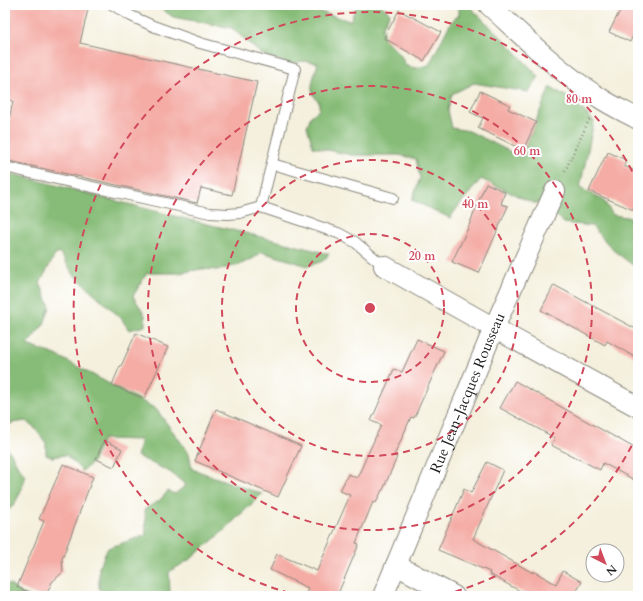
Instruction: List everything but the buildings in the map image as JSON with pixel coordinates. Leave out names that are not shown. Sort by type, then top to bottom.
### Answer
[{"type":"street","points":[[489,5],[553,63],[572,78],[599,98],[638,119]]},
{"type":"street","name":"Rue Jean-Jacques Rousseau","points":[[382,596],[494,328],[555,192]]},
{"type":"street","points":[[384,266],[638,407]]},
{"type":"street","points":[[396,565],[454,596]]},
{"type":"lane","points":[[113,5],[131,16],[200,43],[295,69],[261,207]]},
{"type":"lane","points":[[272,164],[393,198]]},
{"type":"lane","points":[[5,167],[210,213],[240,213],[261,207],[338,233],[355,242],[384,266]]},
{"type":"path","points":[[555,192],[580,138]]},
{"type":"green space","points":[[156,5],[260,5],[272,11],[276,5],[298,5],[350,21],[357,5],[381,5],[390,13],[382,28],[384,38],[401,56],[406,66],[416,68],[429,65],[451,22],[459,15],[459,5],[468,5],[539,77],[528,92],[474,83],[452,94],[448,110],[452,128],[469,131],[521,157],[550,87],[571,99],[594,121],[580,188],[603,200],[613,215],[638,219],[638,269],[613,250],[592,226],[564,223],[555,215],[548,203],[533,203],[481,179],[450,218],[412,200],[420,178],[416,159],[399,155],[352,155],[313,147],[307,126],[311,116],[319,110],[319,102],[312,90],[318,63],[303,61],[289,64],[261,54],[232,28],[173,17]]},
{"type":"green space","points":[[5,172],[329,254],[323,261],[308,266],[262,252],[254,258],[239,265],[217,270],[202,269],[178,273],[147,273],[133,296],[145,315],[145,326],[129,330],[121,318],[74,275],[60,253],[55,255],[40,283],[50,307],[44,324],[27,345],[56,355],[156,409],[189,453],[192,469],[262,494],[219,535],[192,558],[169,572],[170,592],[166,596],[105,596],[99,588],[99,567],[108,548],[146,535],[145,509],[159,501],[168,491],[175,494],[186,485],[170,472],[137,456],[141,440],[103,439],[92,463],[82,471],[66,455],[52,457],[46,455],[46,443],[33,426],[26,421],[12,423],[5,428]]},
{"type":"green space","points":[[5,432],[6,448],[11,453],[25,476],[25,479],[13,506],[5,511]]},
{"type":"green space","points":[[9,584],[22,594],[29,596],[5,596],[5,586]]}]
